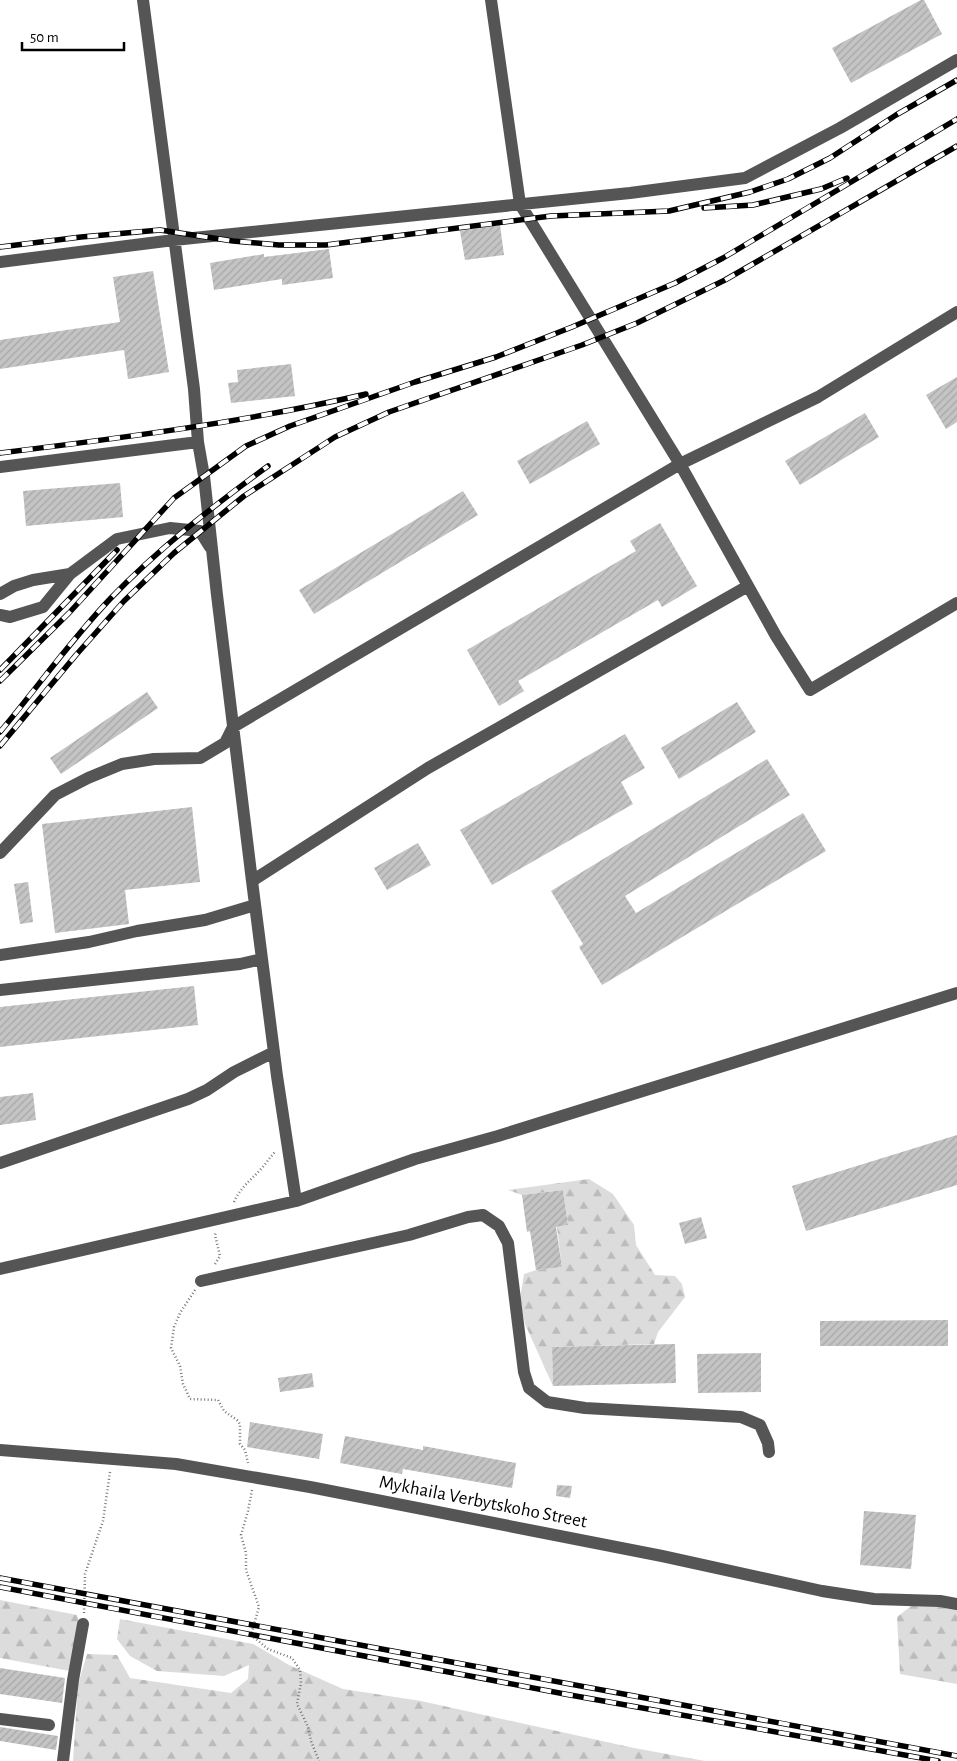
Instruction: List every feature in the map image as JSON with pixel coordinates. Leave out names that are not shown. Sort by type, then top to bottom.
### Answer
[{"type":"street","points":[[144,0],[194,389],[198,442],[204,476],[255,905],[296,1201]]},
{"type":"street","points":[[491,0],[520,204],[680,464],[776,636],[810,690],[957,603]]},
{"type":"street","points":[[0,262],[174,240],[520,204],[745,178],[840,128],[957,60]]},
{"type":"street","points":[[0,853],[55,795],[88,778],[122,764],[154,759],[200,758],[225,743],[233,727],[680,464],[818,398],[957,312]]},
{"type":"street","points":[[0,467],[198,442]]},
{"type":"street","points":[[0,615],[10,617],[42,607],[70,574],[117,539],[170,528],[200,530],[212,549]]},
{"type":"street","points":[[0,594],[14,586],[33,580],[70,574]]},
{"type":"street","points":[[252,881],[428,768],[748,586]]},
{"type":"street","points":[[0,955],[89,942],[137,931],[205,920],[255,905]]},
{"type":"street","points":[[0,990],[240,964],[262,959]]},
{"type":"street","points":[[0,1269],[296,1201],[415,1159],[498,1136],[957,993]]},
{"type":"street","points":[[0,1163],[188,1099],[208,1090],[234,1072],[274,1052]]},
{"type":"street","points":[[201,1281],[409,1235],[468,1217],[483,1215],[499,1226],[508,1243],[524,1372],[530,1388],[547,1402],[585,1408],[741,1417],[760,1425],[768,1443],[769,1452]]},
{"type":"street","name":"Mykhaila Verbytskoho Street","points":[[0,1450],[176,1464],[662,1556],[822,1591],[874,1599],[940,1601],[957,1604]]},
{"type":"street","points":[[63,1761],[73,1680],[83,1624]]},
{"type":"street","points":[[0,1719],[49,1725]]},
{"type":"path","points":[[288,1142],[268,1159],[262,1169],[245,1184],[237,1194],[225,1218],[218,1226],[215,1235],[220,1256],[180,1313],[174,1327],[171,1348],[180,1366],[183,1384],[190,1399],[218,1400],[224,1411],[240,1424],[240,1444],[245,1450],[253,1486],[241,1535],[246,1553],[246,1570],[259,1608],[251,1635],[268,1649],[292,1658],[300,1670],[301,1684],[297,1704],[308,1727],[319,1761]]},
{"type":"path","points":[[83,1624],[85,1574],[103,1521],[111,1460]]},
{"type":"green space","points":[[589,1179],[613,1194],[634,1225],[636,1245],[655,1275],[675,1276],[682,1284],[685,1297],[658,1332],[654,1344],[552,1347],[553,1386],[525,1324],[520,1298],[524,1274],[536,1270],[562,1267],[557,1227],[568,1225],[563,1190],[522,1195],[508,1190]]},
{"type":"green space","points":[[0,1600],[77,1615],[79,1624],[70,1671],[0,1658]]},
{"type":"green space","points":[[911,1606],[942,1606],[957,1609],[957,1684],[900,1674],[897,1617]]},
{"type":"green space","points":[[120,1619],[253,1644],[289,1665],[343,1689],[421,1701],[634,1748],[705,1761],[73,1761],[78,1685],[87,1654],[117,1655],[130,1678],[231,1693],[248,1679],[249,1665],[224,1676],[157,1671],[130,1656],[117,1639]]},
{"type":"building","points":[[924,0],[942,34],[851,83],[832,48]]},
{"type":"building","points":[[500,225],[504,255],[465,260],[460,231]]},
{"type":"building","points":[[329,249],[333,278],[282,285],[282,279],[214,290],[210,263],[264,254],[264,257]]},
{"type":"building","points":[[153,271],[169,372],[128,379],[124,350],[0,369],[0,340],[120,322],[113,277]]},
{"type":"building","points":[[291,364],[295,396],[231,403],[228,383],[238,382],[237,370]]},
{"type":"building","points":[[957,377],[957,422],[946,429],[926,395]]},
{"type":"building","points":[[865,413],[879,437],[800,485],[785,461]]},
{"type":"building","points":[[587,421],[600,444],[530,484],[517,461]]},
{"type":"building","points":[[120,483],[123,517],[26,526],[23,491]]},
{"type":"building","points":[[463,491],[478,515],[314,614],[299,590]]},
{"type":"building","points":[[660,523],[697,586],[662,607],[658,600],[518,681],[524,691],[499,706],[467,650],[636,551],[630,541]]},
{"type":"building","points":[[147,692],[158,708],[61,774],[50,758]]},
{"type":"building","points":[[737,702],[756,732],[679,779],[661,748]]},
{"type":"building","points":[[625,734],[645,768],[621,782],[633,804],[492,885],[460,830]]},
{"type":"building","points":[[767,759],[790,795],[625,896],[636,913],[803,813],[826,851],[602,985],[579,947],[583,944],[551,891]]},
{"type":"building","points":[[192,807],[200,882],[125,890],[129,924],[55,933],[42,824]]},
{"type":"building","points":[[418,843],[431,865],[387,890],[374,868]]},
{"type":"building","points":[[28,882],[33,922],[20,924],[14,884]]},
{"type":"building","points":[[194,986],[198,1025],[0,1047],[0,1007]]},
{"type":"building","points":[[33,1093],[36,1120],[0,1125],[0,1097]]},
{"type":"building","points":[[957,1135],[957,1185],[806,1231],[792,1186]]},
{"type":"building","points":[[563,1190],[568,1225],[556,1227],[562,1267],[536,1270],[530,1231],[527,1232],[522,1195]]},
{"type":"building","points":[[701,1217],[707,1238],[685,1244],[679,1223]]},
{"type":"building","points":[[948,1320],[948,1346],[820,1346],[820,1321]]},
{"type":"building","points":[[675,1344],[676,1383],[553,1386],[552,1347]]},
{"type":"building","points":[[761,1353],[761,1392],[698,1393],[697,1354]]},
{"type":"building","points":[[312,1373],[314,1387],[280,1392],[278,1378]]},
{"type":"building","points":[[250,1422],[323,1434],[319,1459],[247,1447]]},
{"type":"building","points":[[345,1436],[423,1450],[423,1446],[516,1463],[512,1488],[403,1469],[402,1474],[340,1463]]},
{"type":"building","points":[[557,1485],[572,1486],[570,1498],[556,1496]]},
{"type":"building","points":[[864,1511],[916,1515],[911,1569],[860,1565]]},
{"type":"building","points":[[0,1668],[65,1678],[62,1703],[0,1694]]},
{"type":"building","points":[[0,1727],[58,1736],[56,1750],[0,1741]]},
{"type":"railway","points":[[0,247],[160,230],[233,241],[279,245],[326,245],[551,216],[669,211],[750,192],[788,179],[830,158],[896,115],[957,80]]},
{"type":"railway","points":[[0,681],[69,613],[174,498],[246,446],[290,426],[415,382],[496,357],[675,283],[723,258],[957,119]]},
{"type":"railway","points":[[0,746],[124,601],[174,553],[244,496],[335,437],[389,412],[582,345],[637,323],[725,280],[957,146]]},
{"type":"railway","points":[[704,208],[753,205],[821,189],[847,178]]},
{"type":"railway","points":[[0,453],[230,421],[366,394]]},
{"type":"railway","points":[[0,732],[81,631],[128,581],[186,529],[268,466]]},
{"type":"railway","points":[[0,670],[117,550]]},
{"type":"railway","points":[[0,1578],[957,1756]]},
{"type":"railway","points":[[0,1587],[570,1695],[938,1761]]}]
